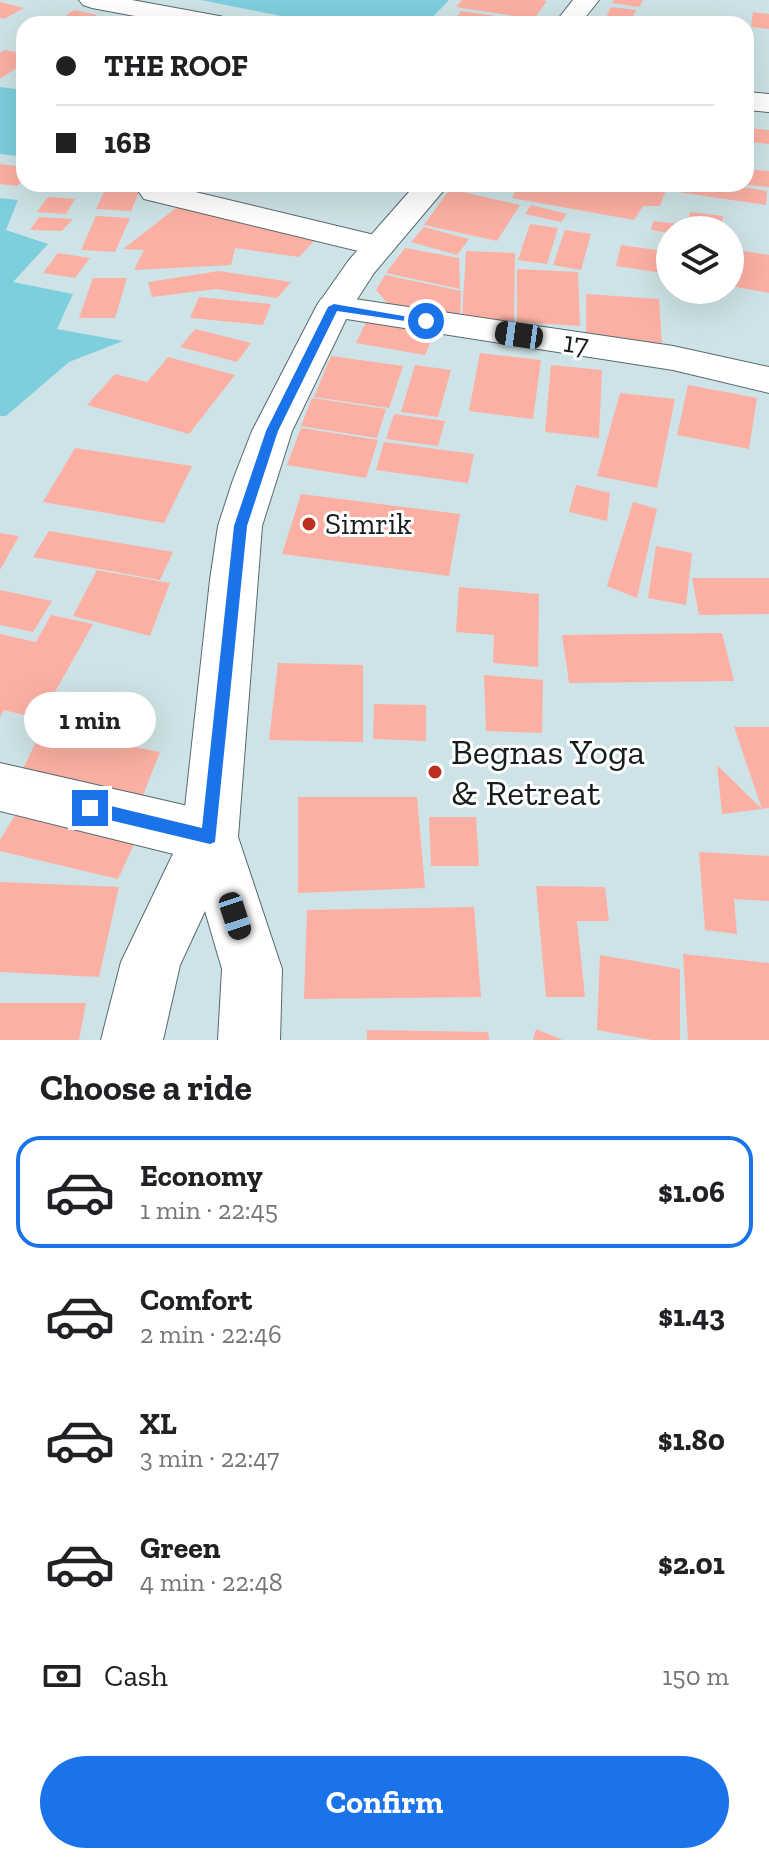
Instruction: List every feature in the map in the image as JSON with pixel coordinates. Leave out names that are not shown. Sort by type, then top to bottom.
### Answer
[{"type":"main road","points":[[92,0],[177,16]]},
{"type":"main road","points":[[573,16],[586,0]]},
{"type":"main road","points":[[155,192],[379,246]]},
{"type":"main road","points":[[132,1040],[151,962],[210,837],[240,526],[272,431],[334,307],[379,246],[426,192]]},
{"type":"main road","name":"17","points":[[334,307],[673,358],[769,380]]},
{"type":"main road","points":[[0,787],[210,837]]},
{"type":"main road","points":[[210,837],[252,969],[249,1040]]},
{"type":"shaded area","points":[[201,0],[449,0],[434,16],[281,16]]},
{"type":"shaded area","points":[[0,87],[16,89],[16,156],[0,154]]},
{"type":"shaded area","points":[[0,198],[18,200],[6,230],[48,244],[13,282],[73,294],[57,329],[123,341],[69,362],[6,416],[0,416]]},
{"type":"building","points":[[462,0],[547,1],[536,16],[514,16],[456,7]]},
{"type":"building","points":[[614,0],[643,0],[639,7],[612,3]]},
{"type":"building","points":[[0,2],[24,8],[4,19],[0,18]]},
{"type":"building","points":[[611,7],[636,10],[633,16],[607,16]]},
{"type":"building","points":[[74,10],[97,15],[96,16],[65,16]]},
{"type":"building","points":[[461,11],[496,16],[457,16]]},
{"type":"building","points":[[753,12],[769,14],[769,29],[754,27]]},
{"type":"building","points":[[5,50],[16,52],[16,68],[0,79],[0,53]]},
{"type":"building","points":[[754,129],[769,130],[769,144],[754,143]]},
{"type":"building","points":[[0,164],[16,166],[16,186],[0,184]]},
{"type":"building","points":[[754,170],[769,171],[769,187],[754,186]]},
{"type":"building","points":[[754,189],[767,191],[766,205],[678,192],[754,192]]},
{"type":"building","points":[[104,192],[139,192],[131,211],[96,209]]},
{"type":"building","points":[[448,192],[463,192],[520,205],[497,241],[424,225]]},
{"type":"building","points":[[515,192],[665,192],[660,206],[643,206],[634,220],[512,198]]},
{"type":"building","points":[[48,197],[75,199],[66,214],[37,212]]},
{"type":"building","points":[[185,201],[315,240],[299,257],[235,248],[231,265],[134,270],[144,250],[123,249]]},
{"type":"building","points":[[531,205],[567,214],[561,222],[525,214]]},
{"type":"building","points":[[690,212],[723,216],[689,216]]},
{"type":"building","points":[[96,216],[130,218],[115,252],[81,250]]},
{"type":"building","points":[[39,217],[73,219],[62,231],[30,230]]},
{"type":"building","points":[[530,224],[558,228],[547,264],[518,260]]},
{"type":"building","points":[[424,227],[469,239],[457,255],[411,242]]},
{"type":"building","points":[[565,230],[591,234],[581,270],[553,265]]},
{"type":"building","points":[[621,245],[656,250],[656,272],[616,266]]},
{"type":"building","points":[[405,248],[459,258],[460,289],[386,273]]},
{"type":"building","points":[[466,251],[515,253],[514,321],[462,318]]},
{"type":"building","points":[[744,251],[769,255],[769,293],[744,289]]},
{"type":"building","points":[[58,253],[90,258],[75,278],[43,273]]},
{"type":"building","points":[[517,269],[578,272],[580,326],[517,322]]},
{"type":"building","points":[[219,271],[291,282],[277,298],[216,289],[152,297],[148,282]]},
{"type":"building","points":[[385,275],[461,291],[460,319],[389,305],[376,290]]},
{"type":"building","points":[[93,278],[127,278],[115,318],[79,318]]},
{"type":"building","points":[[586,294],[656,299],[656,304],[659,304],[662,343],[586,337]]},
{"type":"building","points":[[199,297],[271,304],[263,325],[190,318]]},
{"type":"building","points":[[368,318],[435,330],[425,355],[356,343]]},
{"type":"building","points":[[195,329],[251,343],[237,362],[180,347]]},
{"type":"building","points":[[480,353],[541,360],[533,419],[469,411]]},
{"type":"building","points":[[331,356],[403,366],[389,408],[314,397]]},
{"type":"building","points":[[168,357],[235,375],[189,434],[87,405],[115,374],[147,382]]},
{"type":"building","points":[[415,365],[451,370],[438,417],[401,412]]},
{"type":"building","points":[[551,365],[602,370],[599,438],[545,432]]},
{"type":"building","points":[[688,385],[757,398],[749,449],[677,435]]},
{"type":"building","points":[[620,393],[675,399],[657,488],[597,476]]},
{"type":"building","points":[[312,398],[386,409],[377,438],[301,426]]},
{"type":"building","points":[[394,414],[445,421],[438,446],[386,439]]},
{"type":"building","points":[[301,428],[378,440],[366,478],[287,465]]},
{"type":"building","points":[[384,442],[474,454],[468,483],[376,470]]},
{"type":"building","points":[[75,448],[192,466],[164,523],[43,502]]},
{"type":"building","points":[[576,485],[610,493],[607,521],[569,512]]},
{"type":"building","points":[[301,494],[460,514],[449,576],[282,554]]},
{"type":"building","points":[[633,502],[657,509],[637,598],[607,586]]},
{"type":"building","points":[[49,531],[173,552],[160,580],[33,557]]},
{"type":"building","points":[[0,533],[19,536],[0,570]]},
{"type":"building","points":[[656,546],[692,553],[686,605],[648,598]]},
{"type":"building","points":[[97,570],[170,583],[150,636],[73,616]]},
{"type":"building","points":[[692,578],[769,578],[769,614],[699,615]]},
{"type":"building","points":[[459,587],[539,594],[538,667],[493,663],[494,635],[456,632]]},
{"type":"building","points":[[0,590],[52,601],[33,632],[0,625]]},
{"type":"building","points":[[51,615],[93,624],[40,719],[4,710],[0,717],[0,634],[36,642]]},
{"type":"building","points":[[722,633],[734,681],[569,683],[562,635]]},
{"type":"building","points":[[278,663],[363,665],[363,742],[269,740]]},
{"type":"building","points":[[484,675],[543,680],[542,733],[486,731]]},
{"type":"building","points":[[374,704],[426,705],[426,741],[373,739]]},
{"type":"building","points":[[734,727],[769,727],[769,808],[762,809]]},
{"type":"building","points":[[42,729],[160,752],[143,795],[22,771]]},
{"type":"building","points":[[717,765],[762,809],[722,814]]},
{"type":"building","points":[[298,797],[417,797],[425,888],[298,893]]},
{"type":"building","points":[[17,812],[140,831],[118,879],[0,851],[0,840]]},
{"type":"building","points":[[429,817],[476,817],[479,866],[431,866]]},
{"type":"building","points":[[699,852],[769,856],[769,901],[734,899],[737,934],[705,930]]},
{"type":"building","points":[[0,882],[119,887],[99,977],[0,972]]},
{"type":"building","points":[[536,886],[605,887],[609,921],[577,921],[585,997],[546,997]]},
{"type":"building","points":[[474,907],[481,997],[304,999],[307,910]]},
{"type":"building","points":[[683,954],[769,963],[769,1040],[688,1040]]},
{"type":"building","points":[[600,955],[680,969],[680,1040],[652,1040],[597,1030]]},
{"type":"building","points":[[0,1003],[86,1003],[79,1040],[0,1040]]},
{"type":"building","points":[[536,1029],[563,1040],[533,1040]]},
{"type":"building","points":[[367,1030],[488,1032],[489,1040],[367,1040]]},
{"type":"place","name":"Simrik","points":[[309,524]]},
{"type":"place","name":"Begnas Yoga & Retreat","points":[[435,772]]},
{"type":"route","points":[[90,808],[210,837],[240,526],[272,431],[304,361],[334,307],[426,321]]}]
